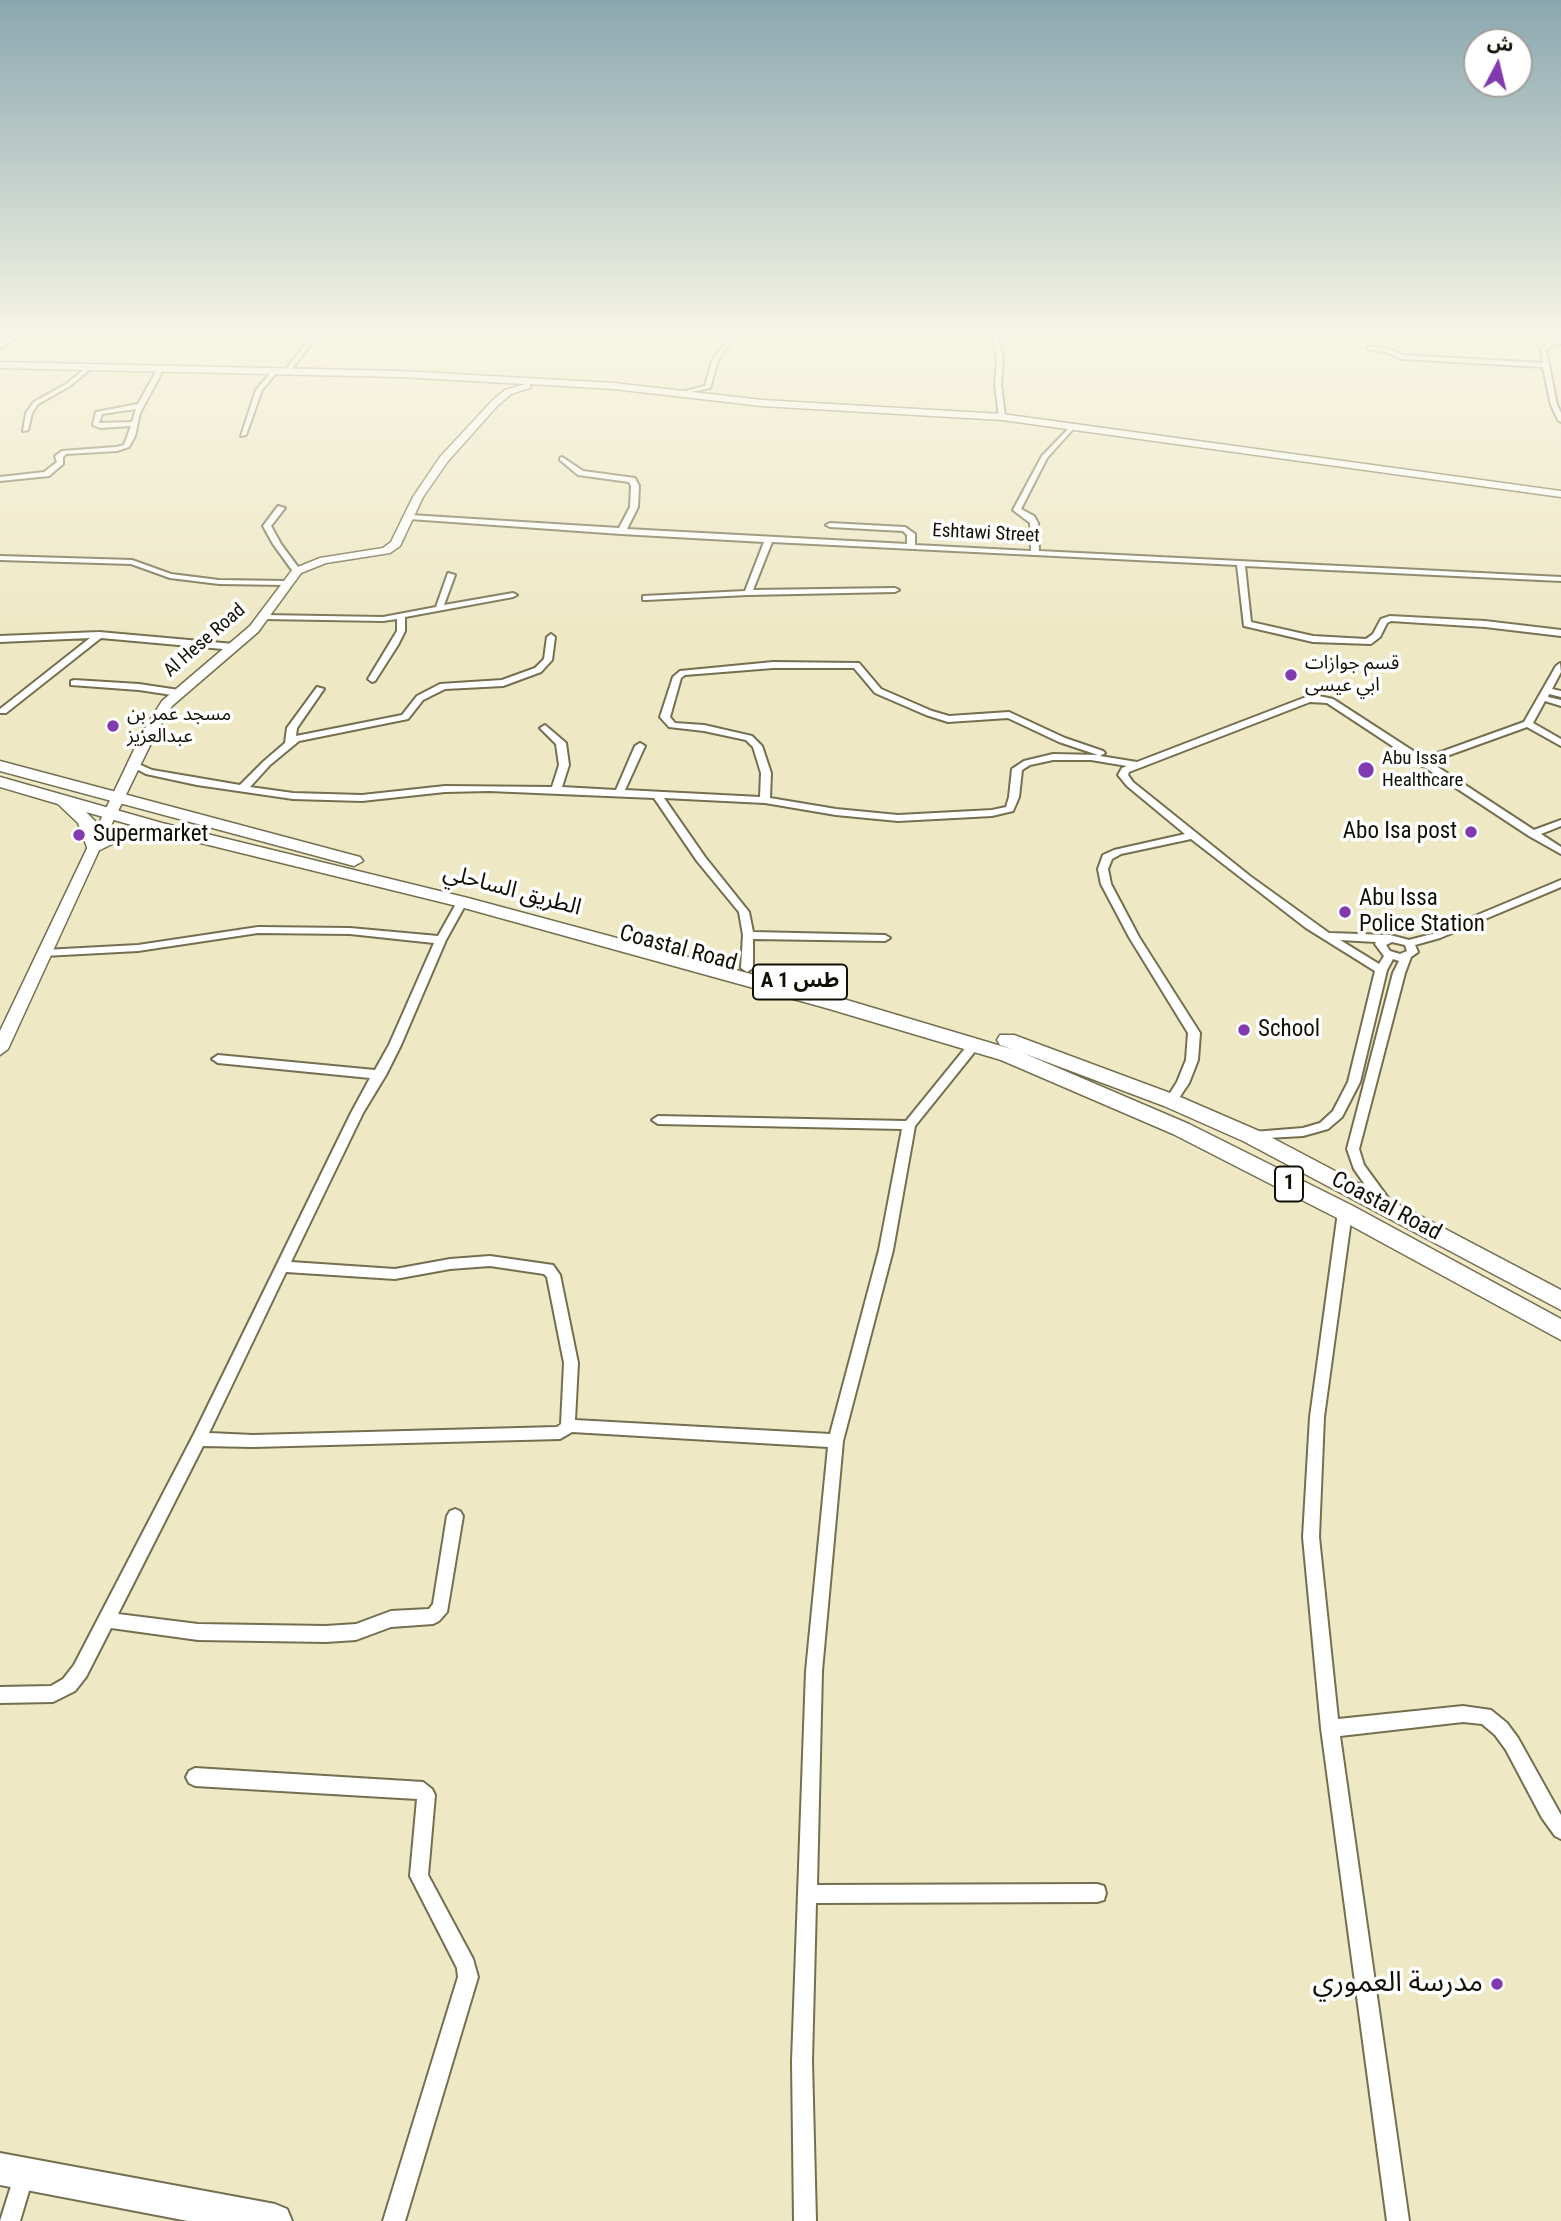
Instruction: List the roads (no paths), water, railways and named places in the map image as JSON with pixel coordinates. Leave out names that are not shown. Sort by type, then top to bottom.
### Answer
[{"type":"highway","name":"Coastal Road","points":[[0,766],[115,806],[747,968],[1011,1041],[1171,1101],[1251,1136],[1387,1206],[1561,1301]]},
{"type":"highway","name":"الطريق الساحلي","points":[[0,782],[64,802],[115,806],[157,827],[463,902],[1008,1055]]},
{"type":"highway","points":[[64,802],[86,821],[94,846],[117,835],[157,827]]},
{"type":"highway","name":"Coastal Road","points":[[1008,1055],[1181,1129],[1345,1212],[1561,1330]]},
{"type":"main road","points":[[12,2171],[275,2221]]},
{"type":"street","points":[[0,479],[46,474],[61,463],[59,456],[64,452],[123,448],[132,435]]},
{"type":"street","name":"Al Hese Road","points":[[0,1049],[3,1032],[161,712],[179,693],[234,648],[264,617],[285,583],[298,570],[324,560],[386,551],[400,539],[427,483],[466,435]]},
{"type":"street","points":[[1035,552],[1034,523],[1031,518],[1017,510],[1044,457],[1065,435]]},
{"type":"street","points":[[1135,435],[1561,494]]},
{"type":"street","points":[[562,459],[581,473],[632,480],[635,486],[634,507],[621,531]]},
{"type":"street","points":[[281,508],[267,526],[276,544],[298,570]]},
{"type":"street","name":"Eshtawi Street","points":[[410,517],[769,540],[1561,579]]},
{"type":"street","points":[[830,525],[905,529],[911,534],[911,546]]},
{"type":"street","points":[[748,593],[769,540]]},
{"type":"street","points":[[0,558],[132,562],[170,576],[219,582],[285,583]]},
{"type":"street","points":[[1241,564],[1247,624],[1313,639],[1368,642],[1377,635],[1384,621],[1390,618],[1485,624],[1561,633]]},
{"type":"street","points":[[439,609],[451,575]]},
{"type":"street","points":[[646,598],[895,590]]},
{"type":"street","points":[[264,617],[350,620],[401,616],[513,595]]},
{"type":"street","points":[[372,679],[401,631],[401,616]]},
{"type":"street","points":[[3,711],[99,635]]},
{"type":"street","points":[[0,639],[99,635],[234,648]]},
{"type":"street","points":[[243,788],[290,743],[310,735],[405,717],[420,698],[443,686],[503,682],[538,670],[548,660],[551,637]]},
{"type":"street","points":[[765,800],[766,773],[757,746],[749,738],[704,728],[672,725],[665,717],[677,677],[684,673],[773,665],[856,665],[878,691],[929,713],[948,719],[1009,715],[1062,740],[1134,764]]},
{"type":"street","points":[[1422,762],[1528,724],[1560,666]]},
{"type":"street","points":[[74,683],[139,687],[179,693]]},
{"type":"street","points":[[290,743],[292,729],[320,689]]},
{"type":"street","points":[[1544,694],[1561,694]]},
{"type":"street","points":[[1544,694],[1561,703]]},
{"type":"street","points":[[1381,970],[1326,936],[1246,878],[1130,784],[1123,775],[1125,770],[1134,764],[1309,699],[1330,701],[1561,851]]},
{"type":"street","points":[[1528,724],[1561,743]]},
{"type":"street","points":[[545,727],[561,743],[564,765],[556,790]]},
{"type":"street","points":[[619,793],[640,746]]},
{"type":"street","points":[[134,765],[162,775],[293,796],[362,797],[445,789],[556,790],[765,800],[885,817],[992,813],[1010,809],[1017,769],[1027,762],[1053,757],[1091,757],[1134,764]]},
{"type":"street","points":[[658,796],[701,859],[744,912],[748,934],[747,968]]},
{"type":"street","points":[[1533,834],[1561,822]]},
{"type":"street","points":[[1171,1101],[1183,1083],[1192,1060],[1194,1033],[1134,937],[1106,884],[1103,861],[1118,852],[1194,835]]},
{"type":"street","points":[[1356,954],[1386,948],[1397,938],[1409,943],[1436,936],[1558,887]]},
{"type":"street","points":[[0,1695],[46,1695],[61,1691],[80,1671],[109,1620],[357,1114],[380,1075],[441,940],[463,902]]},
{"type":"street","points":[[44,953],[138,948],[258,930],[350,931],[441,940]]},
{"type":"street","points":[[748,934],[885,938]]},
{"type":"street","points":[[1326,936],[1386,948],[1406,957]]},
{"type":"street","points":[[1387,1206],[1358,1166],[1353,1149],[1399,973],[1406,957],[1413,952],[1409,943]]},
{"type":"street","points":[[1251,1136],[1303,1132],[1324,1126],[1338,1114],[1354,1082],[1386,948]]},
{"type":"street","points":[[805,2221],[802,2061],[814,1671],[836,1441],[886,1250],[909,1125],[975,1044]]},
{"type":"street","points":[[218,1059],[380,1075]]},
{"type":"street","points":[[658,1120],[909,1125]]},
{"type":"street","points":[[1345,1212],[1317,1417],[1311,1537],[1330,1728],[1398,2221]]},
{"type":"street","points":[[283,1267],[395,1274],[450,1264],[491,1261],[536,1265],[548,1269],[552,1275],[571,1363],[567,1422],[569,1426]]},
{"type":"street","points":[[199,1439],[253,1441],[560,1433],[569,1426],[836,1441]]},
{"type":"street","points":[[109,1620],[198,1632],[326,1634],[356,1632],[391,1619],[433,1616],[441,1606],[455,1516]]},
{"type":"street","points":[[1330,1728],[1464,1714],[1485,1716],[1501,1729],[1512,1744],[1548,1812],[1561,1830]]},
{"type":"street","points":[[195,1777],[423,1791],[426,1795],[419,1876],[466,1966],[468,1977],[394,2221]]},
{"type":"street","points":[[807,1894],[1097,1893]]},
{"type":"street","points":[[9,2221],[12,2171]]},
{"type":"place","name":"قسم جوازات ابي عيسى","points":[[1291,675]]},
{"type":"place","name":"مسجد عمر بن عبدالعزيز","points":[[113,726]]},
{"type":"place","name":"Abu Issa Healthcare","points":[[1366,770]]},
{"type":"place","name":"Abo Isa post","points":[[1471,832]]},
{"type":"place","name":"Supermarket","points":[[79,835]]},
{"type":"place","name":"Abu Issa Police Station","points":[[1345,912]]},
{"type":"place","name":"School","points":[[1244,1030]]},
{"type":"place","name":"مدرسة العموري","points":[[1497,1984]]}]
